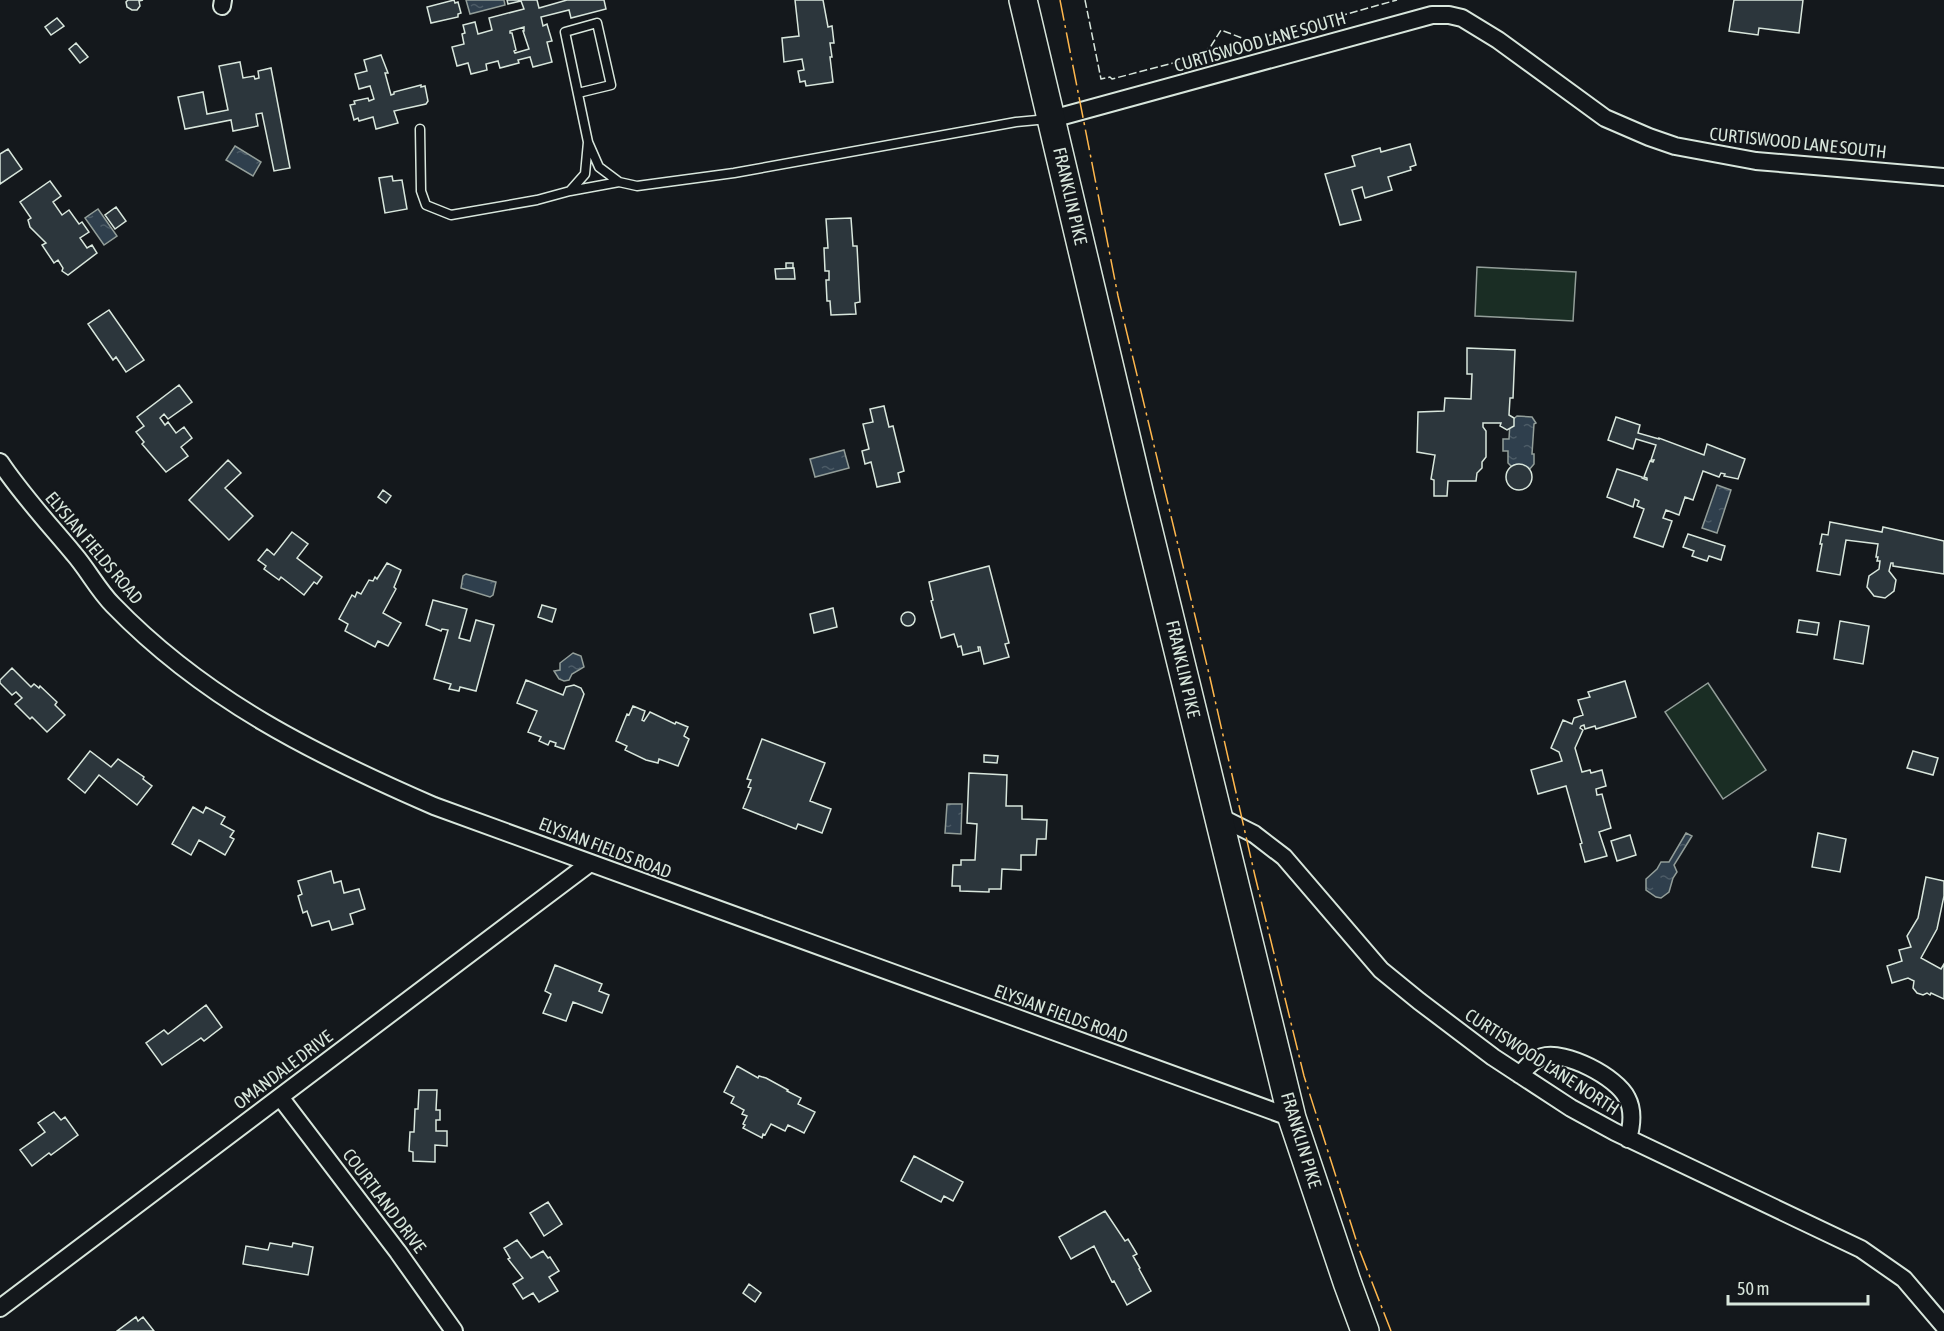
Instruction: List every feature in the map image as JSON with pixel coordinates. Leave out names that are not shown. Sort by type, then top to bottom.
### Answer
[{"type":"main road","name":"FRANKLIN PIKE","points":[[1023,0],[1218,816],[1293,1118],[1365,1331]]},
{"type":"street","name":"CURTISWOOD LANE SOUTH","points":[[1052,119],[1432,15],[1449,15],[1462,18],[1498,40],[1605,118],[1666,143],[1756,161],[1944,177]]},
{"type":"street","name":"ELYSIAN FIELDS ROAD","points":[[0,462],[21,492],[84,566],[111,603],[165,654],[237,707],[306,746],[387,786],[434,806],[1293,1118]]},
{"type":"street","name":"CURTISWOOD LANE NORTH","points":[[1218,816],[1254,834],[1284,856],[1381,970],[1455,1029],[1520,1075],[1571,1108],[1628,1139],[1861,1250],[1904,1279],[1944,1326]]},
{"type":"street","name":"OMANDALE DRIVE","points":[[0,1308],[590,863]]},
{"type":"street","points":[[1520,1075],[1531,1063],[1556,1055],[1588,1066],[1626,1095],[1631,1109],[1632,1123],[1628,1139]]},
{"type":"street","name":"COURTLAND DRIVE","points":[[280,1097],[399,1252],[454,1331]]},
{"type":"lane","points":[[578,93],[611,85],[597,23],[565,32],[588,142],[599,168],[619,182],[637,186],[734,173],[1016,122],[1052,119]]},
{"type":"lane","points":[[420,129],[421,190],[426,205],[452,215],[619,182]]},
{"type":"lane","points":[[570,191],[585,174],[588,142]]},
{"type":"green space","points":[[1477,267],[1576,272],[1573,321],[1475,316]]},
{"type":"green space","points":[[1708,683],[1766,770],[1723,799],[1665,712]]},
{"type":"water","points":[[466,0],[504,0],[505,5],[470,14]]},
{"type":"water","points":[[235,146],[261,162],[253,176],[226,160]]},
{"type":"water","points":[[98,209],[117,236],[104,245],[85,218]]},
{"type":"water","points":[[1517,416],[1532,417],[1536,423],[1534,424],[1532,454],[1534,454],[1534,464],[1529,470],[1514,469],[1508,463],[1508,451],[1503,451],[1503,439],[1509,439],[1510,422]]},
{"type":"water","points":[[844,450],[849,468],[815,477],[810,459]]},
{"type":"water","points":[[1717,485],[1731,490],[1717,533],[1702,528]]},
{"type":"water","points":[[466,574],[496,582],[493,595],[490,597],[461,588],[463,576]]},
{"type":"water","points":[[573,653],[581,656],[584,667],[572,674],[569,680],[559,679],[554,671],[560,670],[560,663]]},
{"type":"water","points":[[947,804],[962,804],[961,834],[945,833]]},
{"type":"water","points":[[1686,833],[1692,836],[1674,865],[1677,872],[1669,892],[1661,898],[1656,897],[1646,890],[1646,879],[1661,862],[1669,862]]},
{"type":"building","points":[[128,0],[143,0],[139,1],[140,6],[137,10],[132,10],[127,7]]},
{"type":"building","points":[[454,0],[455,3],[458,2],[461,13],[458,17],[431,23],[427,7]]},
{"type":"building","points":[[507,0],[537,0],[539,8],[567,0],[604,0],[606,9],[571,18],[569,10],[541,17],[543,26],[547,24],[552,41],[547,42],[552,62],[533,67],[530,57],[518,60],[519,63],[500,68],[498,61],[486,64],[487,70],[471,74],[468,63],[457,66],[452,47],[464,44],[463,25],[475,22],[478,34],[492,30],[489,18],[524,9],[521,1],[508,4]],"holes":[[[524,27],[529,49],[515,53],[510,31]]]},
{"type":"building","points":[[795,0],[823,0],[828,27],[832,26],[834,43],[830,43],[832,57],[830,57],[833,82],[806,86],[805,81],[800,82],[798,71],[804,70],[802,59],[784,62],[782,38],[799,36]]},
{"type":"building","points":[[1734,0],[1803,0],[1799,33],[1759,28],[1758,35],[1729,31]]},
{"type":"building","points":[[57,18],[64,26],[51,35],[45,27]]},
{"type":"building","points":[[76,43],[88,57],[80,63],[69,49]]},
{"type":"building","points":[[381,55],[388,73],[385,73],[391,95],[394,92],[421,85],[421,87],[425,86],[428,101],[426,104],[394,111],[398,123],[376,129],[373,117],[354,120],[350,105],[355,104],[354,101],[374,99],[370,86],[359,89],[355,74],[367,71],[364,60]]},
{"type":"building","points":[[240,62],[243,78],[254,76],[255,79],[259,78],[258,71],[271,68],[290,168],[274,171],[262,113],[256,114],[258,126],[233,131],[231,120],[185,129],[178,97],[203,92],[207,114],[228,110],[219,66]]},
{"type":"building","points":[[1410,144],[1416,165],[1410,167],[1411,170],[1388,177],[1392,190],[1365,198],[1362,187],[1352,190],[1361,220],[1340,225],[1325,174],[1355,166],[1352,156],[1380,148],[1381,152]]},
{"type":"building","points":[[8,149],[22,169],[0,184],[0,154]]},
{"type":"building","points":[[392,176],[393,181],[402,180],[407,209],[385,213],[379,178]]},
{"type":"building","points":[[50,181],[61,196],[53,202],[62,215],[69,210],[79,224],[82,222],[89,232],[80,238],[87,248],[92,245],[97,253],[68,275],[62,271],[63,268],[58,260],[54,263],[42,245],[46,243],[30,227],[28,220],[31,218],[20,202]]},
{"type":"building","points":[[116,207],[126,221],[115,229],[105,215]]},
{"type":"building","points":[[851,218],[853,246],[857,246],[860,302],[855,303],[856,314],[831,315],[830,301],[827,301],[826,280],[829,280],[829,271],[825,271],[824,248],[828,248],[826,219]]},
{"type":"building","points":[[786,263],[793,263],[793,268],[786,268]]},
{"type":"building","points":[[794,268],[795,279],[776,279],[775,269]]},
{"type":"building","points":[[109,310],[144,360],[126,372],[116,357],[113,360],[88,324]]},
{"type":"building","points":[[1467,348],[1515,350],[1513,398],[1510,398],[1509,415],[1514,418],[1514,426],[1507,430],[1500,426],[1501,423],[1483,423],[1486,431],[1486,457],[1482,462],[1482,468],[1477,473],[1476,481],[1448,481],[1447,496],[1434,496],[1434,480],[1431,479],[1435,455],[1417,452],[1418,412],[1444,411],[1445,398],[1471,399],[1472,374],[1467,374]]},
{"type":"building","points":[[179,385],[192,402],[168,419],[164,414],[160,418],[165,425],[168,422],[176,433],[184,427],[192,438],[181,447],[188,456],[166,472],[142,444],[144,442],[136,432],[144,426],[137,417]]},
{"type":"building","points":[[884,406],[889,427],[893,426],[904,471],[898,473],[900,482],[877,487],[871,462],[865,464],[862,451],[869,449],[863,424],[873,422],[870,409]]},
{"type":"building","points":[[1616,417],[1640,425],[1638,433],[1659,438],[1704,455],[1707,444],[1745,459],[1738,479],[1724,476],[1725,474],[1721,473],[1719,477],[1703,471],[1693,500],[1685,497],[1679,515],[1666,510],[1663,518],[1672,521],[1663,547],[1634,537],[1644,509],[1637,506],[1639,501],[1635,499],[1633,507],[1607,497],[1617,469],[1647,480],[1644,477],[1650,461],[1654,460],[1651,460],[1656,445],[1636,439],[1633,449],[1608,440]]},
{"type":"building","points":[[228,460],[241,473],[225,488],[253,516],[229,540],[189,500]]},
{"type":"building","points":[[1519,464],[1528,468],[1532,477],[1528,486],[1519,490],[1510,486],[1506,477],[1510,468]]},
{"type":"building","points":[[383,490],[391,496],[386,503],[378,497]]},
{"type":"building","points":[[1830,522],[1882,532],[1883,527],[1944,541],[1944,574],[1893,566],[1891,563],[1889,571],[1896,580],[1894,591],[1885,598],[1874,596],[1867,587],[1869,576],[1879,569],[1880,561],[1877,561],[1878,557],[1876,557],[1878,544],[1846,540],[1840,575],[1817,571],[1822,534],[1828,535]]},
{"type":"building","points":[[292,532],[308,544],[297,558],[322,577],[317,584],[314,582],[304,595],[281,577],[279,580],[264,569],[266,566],[258,560],[267,549],[274,555]]},
{"type":"building","points":[[1688,534],[1725,546],[1721,560],[1709,556],[1707,561],[1692,556],[1694,551],[1683,547]]},
{"type":"building","points":[[387,563],[401,570],[394,587],[396,589],[383,613],[401,623],[388,646],[378,641],[375,647],[345,631],[348,624],[339,619],[352,595],[355,597],[357,592],[361,594],[369,580],[373,581],[375,577],[377,579]]},
{"type":"building","points":[[989,566],[1009,643],[1005,644],[1009,657],[984,664],[980,647],[978,647],[979,651],[963,655],[954,634],[941,638],[931,601],[933,600],[929,582]]},
{"type":"building","points":[[433,600],[467,609],[459,638],[470,641],[476,620],[494,625],[476,691],[460,687],[459,691],[449,689],[451,684],[434,679],[448,630],[442,629],[441,631],[426,625]]},
{"type":"building","points":[[542,605],[556,609],[552,622],[538,617]]},
{"type":"building","points":[[833,608],[837,627],[814,633],[810,614]]},
{"type":"building","points":[[905,612],[911,612],[915,619],[911,626],[905,626],[901,622],[901,616]]},
{"type":"building","points":[[1799,620],[1819,623],[1817,635],[1797,632]]},
{"type":"building","points":[[1840,621],[1869,626],[1863,664],[1834,659]]},
{"type":"building","points":[[12,668],[31,687],[34,684],[39,688],[40,686],[57,702],[55,705],[65,715],[47,732],[15,704],[22,698],[16,692],[12,695],[0,683],[0,680]]},
{"type":"building","points":[[526,680],[563,695],[566,687],[574,685],[581,688],[584,694],[564,749],[555,746],[556,743],[550,741],[548,745],[539,741],[541,737],[528,732],[537,711],[517,703]]},
{"type":"building","points":[[1625,681],[1636,717],[1596,729],[1595,726],[1585,729],[1584,725],[1581,726],[1583,730],[1575,748],[1582,772],[1590,770],[1591,773],[1602,770],[1606,786],[1596,789],[1597,795],[1602,794],[1611,828],[1599,832],[1607,856],[1585,862],[1566,786],[1538,794],[1531,770],[1562,761],[1559,752],[1551,748],[1563,720],[1572,724],[1574,718],[1583,715],[1578,700],[1590,697],[1588,692]]},
{"type":"building","points":[[633,706],[645,711],[642,720],[644,721],[650,712],[675,724],[676,722],[688,727],[684,736],[689,739],[678,766],[659,759],[658,763],[646,760],[625,750],[627,746],[616,741],[627,714],[629,715]]},
{"type":"building","points":[[762,739],[825,763],[810,801],[831,809],[822,833],[798,824],[796,829],[743,808],[751,788],[748,787],[751,780],[747,779]]},
{"type":"building","points":[[90,751],[111,767],[118,759],[144,777],[143,779],[152,786],[137,805],[99,775],[85,793],[68,779]]},
{"type":"building","points":[[1913,751],[1938,758],[1933,775],[1907,768]]},
{"type":"building","points":[[984,755],[998,756],[997,763],[984,762]]},
{"type":"building","points":[[969,773],[1007,775],[1006,806],[1022,806],[1022,819],[1047,820],[1046,839],[1037,839],[1036,855],[1021,855],[1021,870],[1002,869],[1001,889],[989,889],[989,892],[960,891],[960,886],[952,886],[953,865],[961,865],[961,860],[975,860],[977,824],[967,823]]},
{"type":"building","points":[[193,807],[203,813],[206,807],[225,817],[221,824],[234,831],[230,837],[234,839],[225,855],[199,840],[191,855],[172,844]]},
{"type":"building","points":[[1818,833],[1846,839],[1840,872],[1812,867]]},
{"type":"building","points":[[1630,835],[1636,855],[1617,861],[1611,841]]},
{"type":"building","points":[[331,871],[334,883],[341,881],[344,893],[359,889],[365,909],[350,914],[353,924],[332,930],[329,921],[312,926],[307,911],[303,913],[298,896],[302,894],[298,881]]},
{"type":"building","points":[[1926,877],[1944,881],[1944,896],[1937,929],[1921,958],[1941,969],[1944,964],[1944,999],[1931,993],[1923,995],[1917,993],[1913,988],[1914,981],[1908,978],[1892,983],[1887,966],[1902,961],[1899,950],[1911,947],[1907,936],[1918,918]]},
{"type":"building","points":[[555,965],[602,984],[599,991],[609,995],[602,1013],[573,1002],[566,1021],[543,1013],[551,994],[545,991]]},
{"type":"building","points":[[206,1005],[222,1027],[204,1041],[201,1038],[162,1065],[146,1043],[164,1030],[168,1034]]},
{"type":"building","points":[[737,1066],[758,1078],[759,1076],[766,1078],[788,1090],[801,1098],[798,1104],[815,1112],[804,1133],[788,1125],[785,1131],[771,1124],[762,1138],[743,1128],[747,1116],[742,1114],[744,1110],[731,1103],[734,1097],[724,1092]]},
{"type":"building","points":[[419,1090],[437,1090],[436,1110],[440,1110],[440,1120],[436,1120],[436,1131],[447,1131],[447,1146],[435,1145],[435,1162],[413,1161],[413,1152],[409,1151],[410,1132],[414,1132],[415,1109],[418,1109]]},
{"type":"building","points":[[54,1112],[61,1120],[65,1117],[78,1135],[32,1166],[20,1150],[45,1132],[38,1123]]},
{"type":"building","points":[[914,1156],[963,1182],[953,1201],[944,1196],[941,1202],[901,1181]]},
{"type":"building","points":[[548,1202],[562,1224],[544,1236],[530,1213]]},
{"type":"building","points":[[1105,1211],[1125,1241],[1128,1239],[1137,1254],[1133,1256],[1151,1291],[1127,1305],[1114,1281],[1112,1282],[1094,1246],[1071,1259],[1059,1237]]},
{"type":"building","points":[[517,1240],[531,1258],[543,1251],[559,1271],[549,1277],[558,1291],[539,1302],[533,1293],[523,1299],[513,1284],[523,1278],[508,1259],[510,1258],[504,1248]]},
{"type":"building","points":[[270,1243],[292,1247],[293,1243],[313,1247],[308,1275],[243,1264],[246,1246],[268,1250]]},
{"type":"building","points":[[749,1284],[761,1293],[755,1302],[743,1293]]},
{"type":"building","points":[[136,1317],[138,1321],[143,1317],[154,1331],[117,1331]]},
{"type":"fence","points":[[1085,0],[1101,79],[1110,77],[1112,79],[1200,56],[1211,46],[1221,30],[1250,41],[1397,0]]},
{"type":"power","points":[[1060,0],[1118,296],[1304,1076],[1359,1249],[1391,1331]]}]
